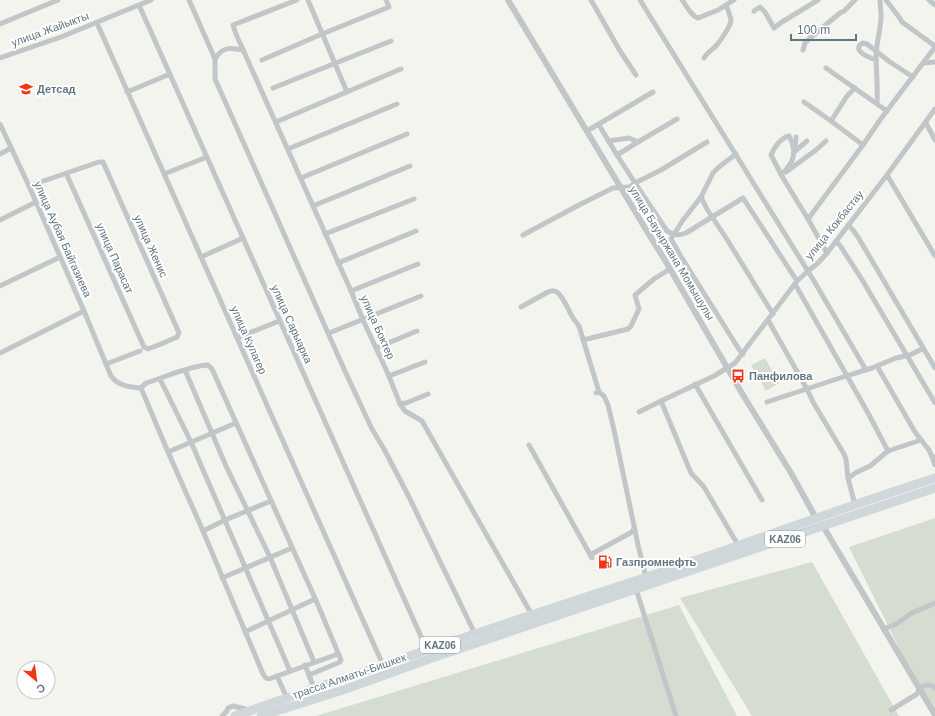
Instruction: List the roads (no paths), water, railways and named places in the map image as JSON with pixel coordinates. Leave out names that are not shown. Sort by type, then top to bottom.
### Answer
[{"type":"highway","name":"KАZ06","points":[[646,577],[935,478]]},
{"type":"highway","name":"KАZ06","points":[[636,590],[935,488]]},
{"type":"highway","name":"трасса Алматы-Бишкек","points":[[235,716],[342,678],[646,577]]},
{"type":"highway","name":"трасса Алматы-Бишкек","points":[[261,716],[282,713],[432,658],[636,590]]},
{"type":"highway","points":[[569,602],[572,611]]},
{"type":"highway","points":[[342,678],[346,689]]},
{"type":"street","points":[[0,24],[58,0]]},
{"type":"street","name":"улица Жайыкты","points":[[0,58],[61,37],[151,0]]},
{"type":"street","points":[[189,0],[215,59],[215,79],[372,429],[409,497],[475,634]]},
{"type":"street","name":"улица Боктер","points":[[297,0],[233,25],[389,376],[400,404],[405,411],[422,421],[532,615]]},
{"type":"street","points":[[308,0],[347,92]]},
{"type":"street","points":[[262,60],[322,34],[389,8],[386,0]]},
{"type":"street","name":"улица Бауыржана Момышулы","points":[[508,0],[626,195],[791,473],[816,518]]},
{"type":"street","points":[[591,0],[620,51],[636,75]]},
{"type":"street","points":[[640,0],[808,271],[866,370]]},
{"type":"street","points":[[682,0],[695,18],[718,10],[734,0]]},
{"type":"street","points":[[754,11],[760,6],[774,28],[818,0]]},
{"type":"street","points":[[803,50],[805,43],[810,38],[844,11],[855,0]]},
{"type":"street","points":[[877,104],[878,92],[876,52],[880,29],[880,0]]},
{"type":"street","points":[[808,219],[935,46],[902,22],[886,0]]},
{"type":"street","points":[[929,0],[935,5]]},
{"type":"street","name":"улица Сарыарка","points":[[139,5],[427,650]]},
{"type":"street","points":[[704,58],[720,40],[730,24],[731,20],[726,5]]},
{"type":"street","name":"улица Кулагер","points":[[97,23],[383,665]]},
{"type":"street","points":[[273,88],[391,41]]},
{"type":"street","points":[[876,60],[863,54],[859,50],[860,44],[863,43],[913,77]]},
{"type":"street","points":[[215,59],[219,53],[225,49],[230,48],[243,50]]},
{"type":"street","points":[[924,62],[935,62]]},
{"type":"street","points":[[826,68],[887,111]]},
{"type":"street","points":[[276,122],[401,70]]},
{"type":"street","points":[[128,92],[170,74]]},
{"type":"street","points":[[831,121],[847,96],[855,88]]},
{"type":"street","points":[[587,131],[653,92]]},
{"type":"street","points":[[804,102],[863,145]]},
{"type":"street","points":[[288,149],[397,104]]},
{"type":"street","name":"улица Кокбастау","points":[[639,412],[736,363],[796,283],[827,253],[935,110]]},
{"type":"street","points":[[617,155],[677,119]]},
{"type":"street","points":[[926,123],[935,140]]},
{"type":"street","name":"улица Аубая Байгазиева","points":[[0,124],[29,186],[111,376],[116,382],[141,388]]},
{"type":"street","points":[[599,125],[635,184],[667,231],[673,235],[679,236],[686,233],[743,198],[796,283],[888,451]]},
{"type":"street","points":[[301,178],[407,134]]},
{"type":"street","points":[[794,152],[789,136],[787,136],[779,142],[771,155],[781,175],[827,253]]},
{"type":"street","points":[[781,175],[793,160],[796,137]]},
{"type":"street","points":[[608,141],[629,138],[638,142]]},
{"type":"street","points":[[794,152],[807,141]]},
{"type":"street","points":[[781,175],[826,141]]},
{"type":"street","points":[[523,235],[613,188],[629,187],[635,184],[707,142]]},
{"type":"street","points":[[0,154],[11,148]]},
{"type":"street","points":[[736,154],[713,173],[701,197],[671,239],[743,354]]},
{"type":"street","points":[[164,174],[207,157]]},
{"type":"street","name":"улица Женис","points":[[66,173],[103,162],[179,333],[177,337],[148,349]]},
{"type":"street","points":[[313,206],[410,166]]},
{"type":"street","points":[[29,186],[66,173]]},
{"type":"street","name":"улица Парасат","points":[[66,173],[144,347],[148,349]]},
{"type":"street","points":[[887,175],[935,256]]},
{"type":"street","points":[[626,195],[629,187]]},
{"type":"street","points":[[701,197],[773,314]]},
{"type":"street","points":[[326,234],[414,199]]},
{"type":"street","points":[[0,220],[36,202]]},
{"type":"street","points":[[848,225],[858,237],[935,368]]},
{"type":"street","points":[[338,263],[416,231]]},
{"type":"street","points":[[200,257],[242,238]]},
{"type":"street","points":[[836,241],[861,278],[890,330],[935,403]]},
{"type":"street","points":[[0,286],[60,257]]},
{"type":"street","points":[[351,291],[418,264]]},
{"type":"street","points":[[583,340],[628,329],[639,309],[635,295],[654,279],[670,269]]},
{"type":"street","points":[[521,307],[548,292],[556,291],[559,293],[579,326],[597,392],[604,396],[613,423],[634,528],[646,577]]},
{"type":"street","points":[[329,333],[422,296]]},
{"type":"street","points":[[0,352],[84,311]]},
{"type":"street","points":[[768,320],[813,402],[844,454],[855,505]]},
{"type":"street","points":[[237,338],[280,321]]},
{"type":"street","points":[[376,348],[417,332]]},
{"type":"street","points":[[767,402],[846,375],[866,370],[896,358],[907,356],[922,349],[924,350]]},
{"type":"street","points":[[106,364],[140,351]]},
{"type":"street","points":[[389,376],[425,362]]},
{"type":"street","points":[[309,675],[340,662],[341,660],[318,605],[211,367],[208,365],[203,365],[146,383],[141,388],[263,674],[269,679],[338,654]]},
{"type":"street","points":[[877,366],[921,440],[934,457],[935,465]]},
{"type":"street","points":[[185,370],[226,466],[270,557],[314,662]]},
{"type":"street","points":[[160,379],[191,442],[290,671]]},
{"type":"street","points":[[695,384],[762,500]]},
{"type":"street","points":[[400,404],[428,394]]},
{"type":"street","points":[[660,401],[692,473],[704,487],[738,545]]},
{"type":"street","points":[[168,452],[236,423]]},
{"type":"street","points":[[848,478],[870,466],[888,451],[921,440]]},
{"type":"street","points":[[529,445],[591,557],[632,532],[634,528]]},
{"type":"street","points":[[203,531],[271,501]]},
{"type":"street","points":[[823,526],[935,715]]},
{"type":"street","points":[[222,578],[292,548]]},
{"type":"street","points":[[636,590],[676,716]]},
{"type":"street","points":[[245,632],[315,599]]},
{"type":"street","points":[[883,628],[896,625],[914,612],[935,603]]},
{"type":"street","points":[[305,665],[314,688]]},
{"type":"street","points":[[277,676],[287,698]]},
{"type":"street","points":[[919,688],[928,685],[935,688]]},
{"type":"street","points":[[891,710],[917,694],[919,688]]},
{"type":"street","points":[[222,716],[228,708],[233,706],[254,710]]},
{"type":"place","name":"Детсад","points":[[26,89]]},
{"type":"place","name":"Панфилова","points":[[738,376]]},
{"type":"place","name":"Газпромнефть","points":[[605,562]]}]
